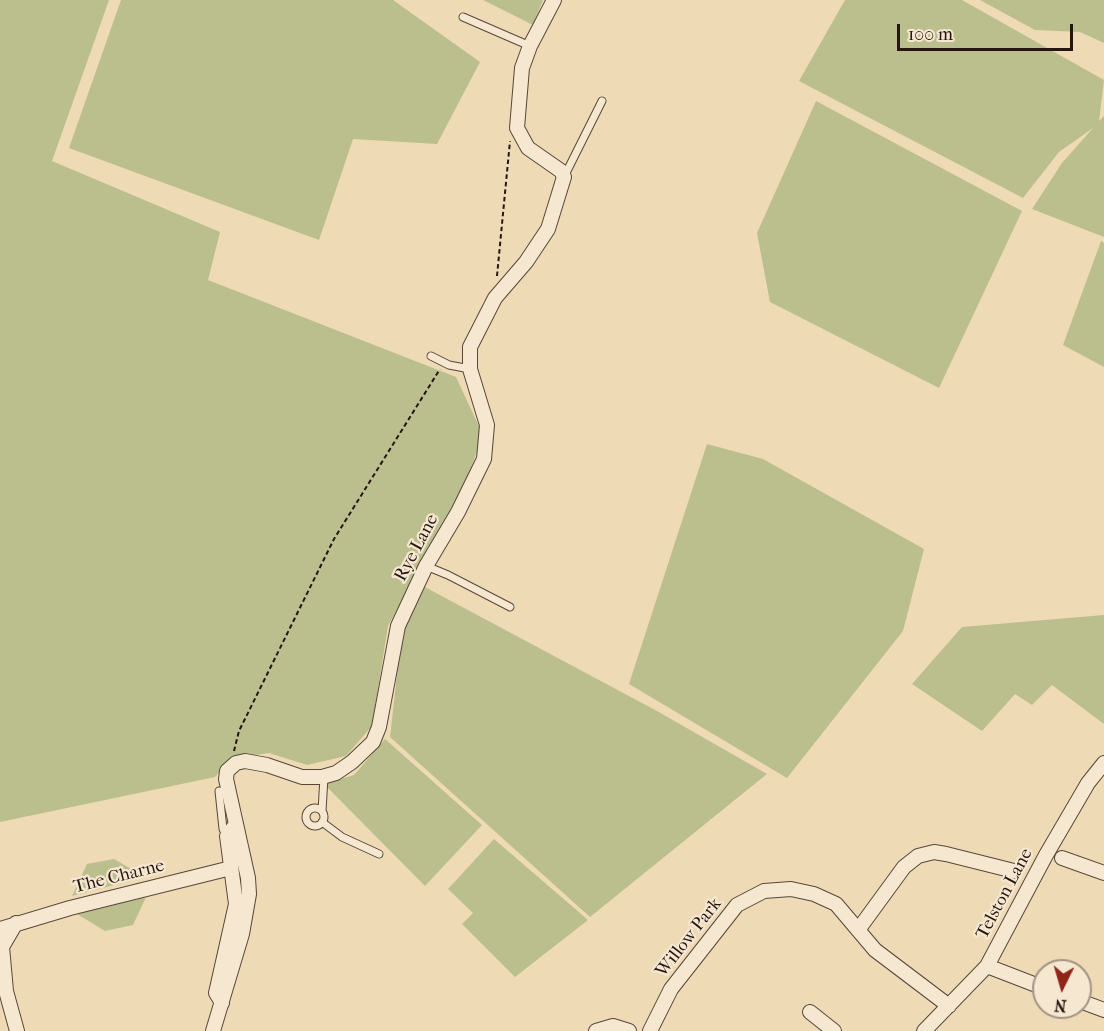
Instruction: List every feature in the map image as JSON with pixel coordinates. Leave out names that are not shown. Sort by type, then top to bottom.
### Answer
[{"type":"street","points":[[554,0],[530,46],[522,68],[517,128],[528,148],[561,171],[564,177]]},
{"type":"street","name":"Rye Lane","points":[[324,777],[352,762],[373,742],[379,727],[398,626],[426,566],[475,478],[487,448],[484,409],[470,369],[470,347],[495,298],[526,262],[548,229],[564,177]]},
{"type":"street","points":[[213,1031],[242,934],[249,894],[248,878],[226,779],[232,766],[240,762],[260,763],[302,777],[324,777]]},
{"type":"street","name":"Telston Lane","points":[[924,1031],[987,966],[1046,855],[1088,783],[1104,764]]},
{"type":"street","points":[[222,1004],[216,993],[236,904],[227,836],[236,824]]},
{"type":"street","points":[[858,930],[904,867],[918,856],[934,852],[1014,871]]},
{"type":"street","points":[[1062,858],[1104,873]]},
{"type":"street","name":"The Charne","points":[[0,929],[231,868]]},
{"type":"street","name":"Willow Park","points":[[650,1031],[671,989],[737,905],[764,891],[791,889],[814,894],[836,904],[875,950],[949,1006]]},
{"type":"street","points":[[16,923],[2,947],[6,991],[17,1031]]},
{"type":"street","points":[[987,966],[1032,983]]},
{"type":"street","points":[[810,1012],[834,1031]]},
{"type":"street","points":[[596,1031],[613,1026],[629,1031]]},
{"type":"lane","points":[[463,17],[530,46]]},
{"type":"lane","points":[[564,177],[602,101]]},
{"type":"lane","points":[[431,356],[449,365],[470,369]]},
{"type":"lane","points":[[426,566],[448,574],[510,607]]},
{"type":"lane","points":[[322,822],[324,777]]},
{"type":"lane","points":[[219,791],[223,829],[227,836]]},
{"type":"lane","points":[[322,812],[317,808],[311,808],[306,816],[307,822],[312,826],[322,822]]},
{"type":"lane","points":[[322,822],[342,837],[379,854]]},
{"type":"path","points":[[495,298],[509,142],[517,128]]},
{"type":"path","points":[[232,766],[239,731],[334,539],[439,369],[449,365]]},
{"type":"green space","points":[[0,0],[109,0],[52,161],[220,232],[208,280],[456,377],[483,435],[464,487],[388,626],[372,726],[346,756],[307,765],[269,753],[232,758],[215,777],[0,822]]},
{"type":"green space","points":[[121,0],[393,0],[480,62],[437,144],[353,139],[319,240],[69,148]]},
{"type":"green space","points":[[483,0],[543,0],[533,25]]},
{"type":"green space","points":[[845,0],[962,0],[1104,80],[1099,121],[1104,116],[1104,237],[1032,209],[1062,163],[1093,128],[1059,152],[1023,198],[799,81]]},
{"type":"green space","points":[[980,0],[1104,0],[1104,43],[1080,32],[1035,30]]},
{"type":"green space","points":[[816,101],[1022,211],[939,388],[770,302],[757,233]]},
{"type":"green space","points":[[1101,241],[1104,243],[1104,367],[1063,345]]},
{"type":"green space","points":[[707,444],[763,459],[924,549],[903,631],[787,778],[629,684]]},
{"type":"green space","points":[[423,586],[657,711],[767,774],[590,917],[390,737],[402,630]]},
{"type":"green space","points":[[1104,615],[1104,724],[1052,685],[1032,705],[1015,694],[982,731],[912,684],[962,627]]},
{"type":"green space","points":[[385,739],[482,825],[425,886],[324,784],[354,775]]},
{"type":"green space","points":[[494,839],[588,920],[515,977],[462,924],[473,913],[448,889]]},
{"type":"green space","points":[[114,859],[145,877],[72,896],[87,864]]},
{"type":"green space","points":[[146,897],[133,925],[105,931],[77,914]]}]
